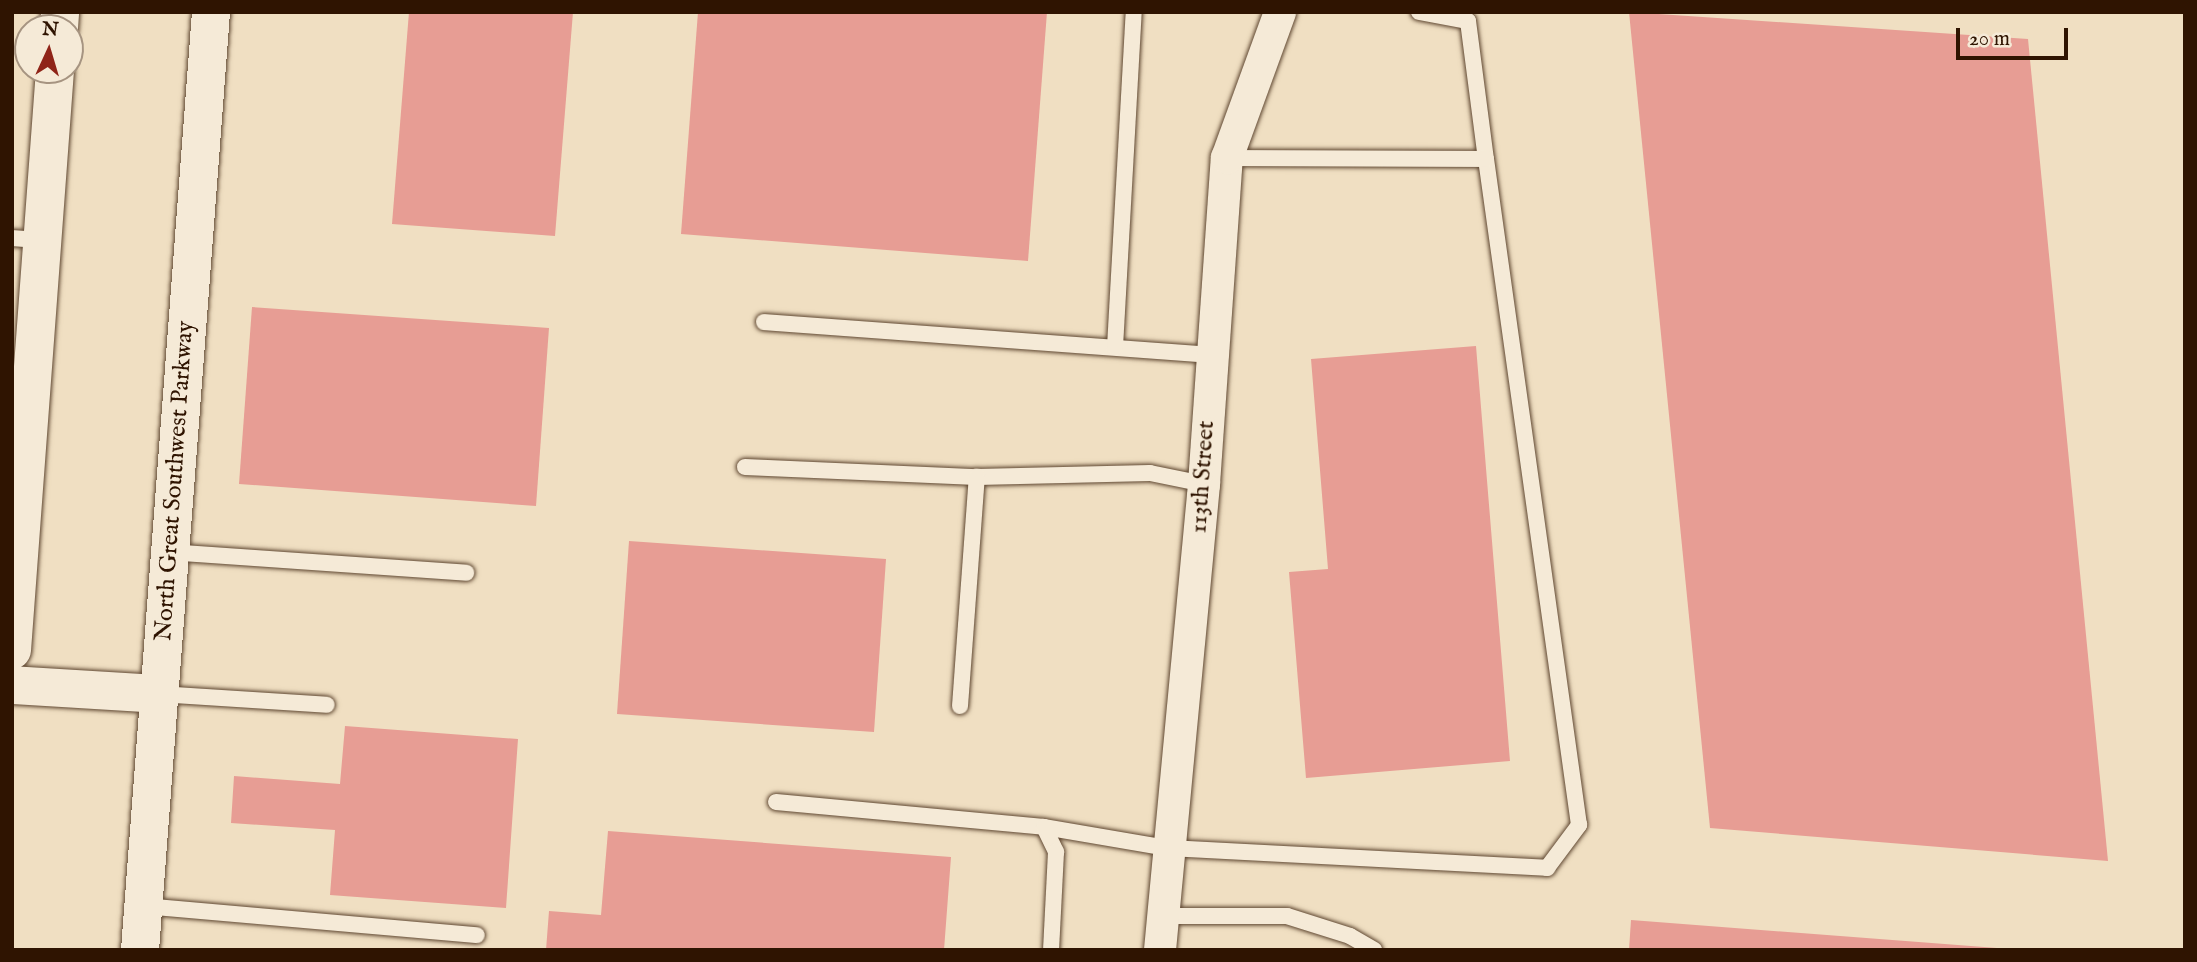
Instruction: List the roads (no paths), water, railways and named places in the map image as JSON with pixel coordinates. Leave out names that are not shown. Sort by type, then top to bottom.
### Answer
[{"type":"street","name":"North Great Southwest Parkway","points":[[139,950],[211,12]]},
{"type":"street","name":"113th Street","points":[[1160,950],[1167,848],[1203,484],[1227,158],[1280,12]]},
{"type":"street","points":[[12,650],[27,239],[53,84]]},
{"type":"street","points":[[12,685],[159,694]]},
{"type":"lane","points":[[1115,347],[1134,12]]},
{"type":"lane","points":[[776,802],[1044,827],[1167,848],[1547,868],[1579,825],[1468,21],[1419,12]]},
{"type":"lane","points":[[1227,158],[1486,159]]},
{"type":"lane","points":[[764,322],[1211,355]]},
{"type":"lane","points":[[745,467],[977,477],[1150,473],[1203,484]]},
{"type":"lane","points":[[960,706],[977,477]]},
{"type":"lane","points":[[169,552],[467,573]]},
{"type":"lane","points":[[159,694],[327,705]]},
{"type":"lane","points":[[1044,827],[1056,852],[1051,950]]},
{"type":"lane","points":[[143,906],[477,935]]},
{"type":"lane","points":[[1163,916],[1287,916],[1350,936],[1374,950]]}]
